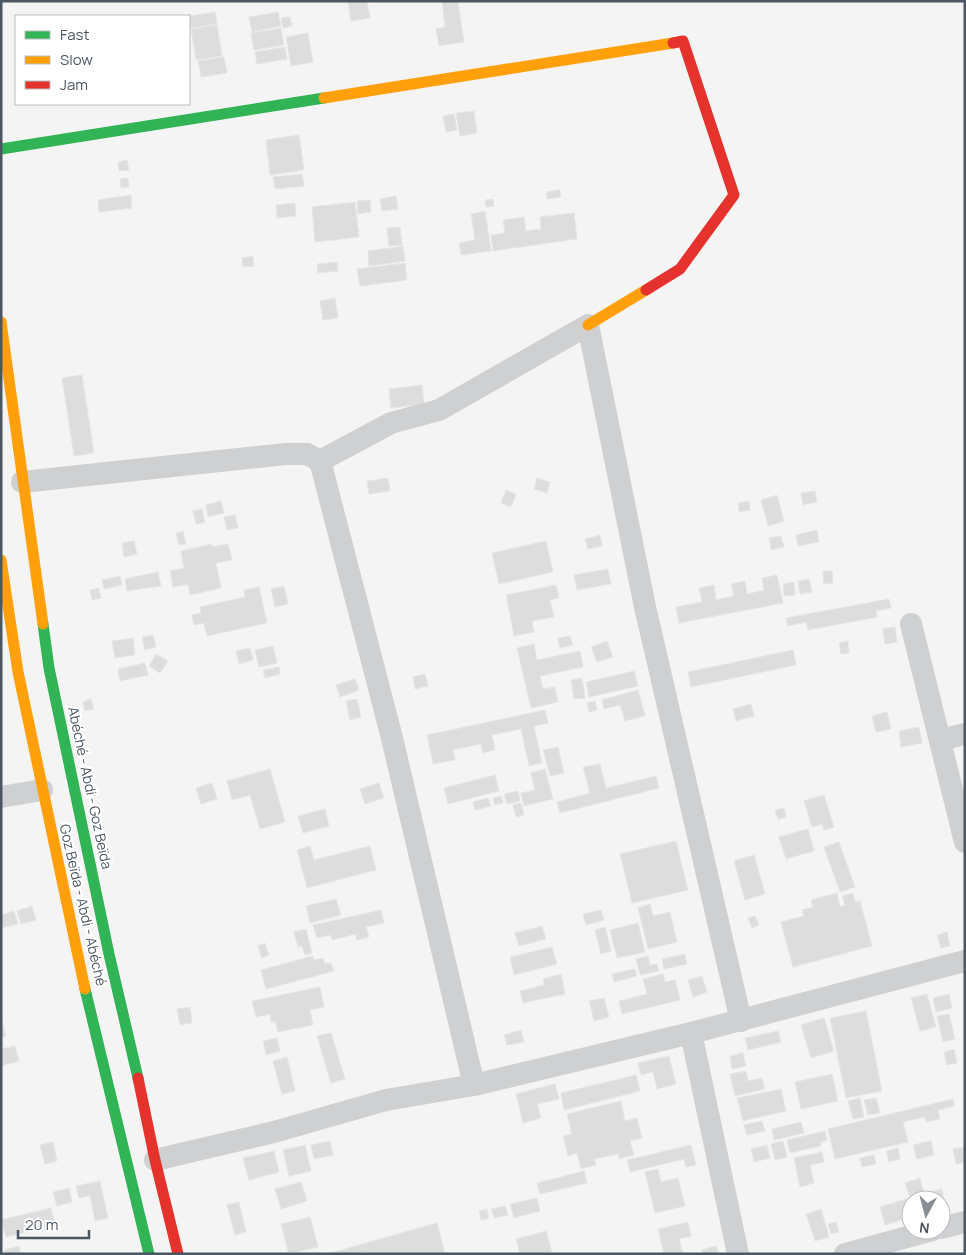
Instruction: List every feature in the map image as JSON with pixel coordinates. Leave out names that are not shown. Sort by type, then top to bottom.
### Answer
[{"type":"main road","points":[[1,149],[683,41],[734,195],[680,270],[588,325]]},
{"type":"main road","name":"Abéché - Abdi - Goz Beïda","points":[[1,322],[49,668],[101,956],[125,1018],[155,1160],[178,1254]]},
{"type":"main road","name":"Goz Beïda - Abdi - Abéché","points":[[1,560],[18,672],[42,790],[79,963],[149,1254]]},
{"type":"main road","points":[[79,963],[101,956]]},
{"type":"street","points":[[320,461],[391,424],[440,410],[588,325],[645,607],[741,1021]]},
{"type":"street","points":[[22,482],[286,454],[307,454],[320,461],[391,734],[474,1085]]},
{"type":"street","points":[[911,624],[965,842]]},
{"type":"street","points":[[940,740],[965,734]]},
{"type":"street","points":[[1,797],[42,790]]},
{"type":"street","points":[[155,1160],[274,1132],[386,1100],[474,1085],[691,1034],[965,961]]},
{"type":"street","points":[[691,1034],[738,1254]]},
{"type":"street","points":[[951,1226],[965,1222]]},
{"type":"street","points":[[845,1254],[901,1239]]},
{"type":"building","points":[[348,1],[367,1],[370,18],[351,21]]},
{"type":"building","points":[[442,1],[458,1],[464,42],[439,46],[436,29],[445,27]]},
{"type":"building","points":[[215,12],[217,24],[191,28],[190,16]]},
{"type":"building","points":[[278,12],[281,26],[252,32],[249,17]]},
{"type":"building","points":[[290,17],[292,26],[283,28],[281,18]]},
{"type":"building","points":[[217,25],[222,56],[196,60],[191,29]]},
{"type":"building","points":[[281,28],[284,45],[254,50],[251,33]]},
{"type":"building","points":[[308,33],[313,62],[291,66],[286,37]]},
{"type":"building","points":[[285,47],[287,59],[257,64],[255,52]]},
{"type":"building","points":[[224,57],[227,73],[201,77],[198,61]]},
{"type":"building","points":[[474,111],[477,133],[460,136],[456,113]]},
{"type":"building","points":[[454,114],[457,130],[446,132],[443,116]]},
{"type":"building","points":[[299,135],[304,170],[270,175],[266,140]]},
{"type":"building","points":[[127,160],[129,170],[119,171],[118,162]]},
{"type":"building","points":[[302,174],[304,186],[275,189],[273,177]]},
{"type":"building","points":[[128,178],[129,187],[121,188],[120,179]]},
{"type":"building","points":[[560,190],[561,197],[547,199],[546,192]]},
{"type":"building","points":[[131,195],[132,208],[99,212],[98,200]]},
{"type":"building","points":[[396,196],[398,209],[382,211],[380,199]]},
{"type":"building","points":[[493,199],[494,206],[486,207],[485,200]]},
{"type":"building","points":[[370,200],[371,212],[358,214],[357,201]]},
{"type":"building","points":[[355,202],[359,237],[315,242],[312,207]]},
{"type":"building","points":[[295,203],[296,216],[277,218],[276,205]]},
{"type":"building","points":[[485,211],[491,251],[461,255],[459,243],[475,240],[471,214]]},
{"type":"building","points":[[574,213],[577,239],[493,251],[491,235],[505,233],[503,220],[524,217],[526,231],[541,229],[540,217]]},
{"type":"building","points":[[400,227],[402,245],[389,246],[387,228]]},
{"type":"building","points":[[403,246],[405,261],[369,266],[368,251]]},
{"type":"building","points":[[253,256],[254,266],[243,267],[242,258]]},
{"type":"building","points":[[337,262],[338,271],[318,273],[317,264]]},
{"type":"building","points":[[405,263],[407,280],[360,286],[357,269]]},
{"type":"building","points":[[335,298],[338,318],[323,320],[320,301]]},
{"type":"building","points":[[82,375],[94,453],[74,456],[62,378]]},
{"type":"building","points":[[422,385],[424,404],[391,408],[389,389]]},
{"type":"building","points":[[388,478],[390,491],[369,494],[367,481]]},
{"type":"building","points":[[537,478],[550,482],[547,493],[534,489]]},
{"type":"building","points":[[506,490],[516,494],[511,507],[501,503]]},
{"type":"building","points":[[815,491],[817,502],[803,505],[801,493]]},
{"type":"building","points":[[777,495],[784,521],[768,526],[761,500]]},
{"type":"building","points":[[221,501],[224,513],[208,517],[206,505]]},
{"type":"building","points":[[749,501],[750,510],[739,512],[738,503]]},
{"type":"building","points":[[202,509],[205,522],[196,524],[193,511]]},
{"type":"building","points":[[235,515],[238,528],[227,530],[224,517]]},
{"type":"building","points":[[817,530],[819,542],[798,546],[796,535]]},
{"type":"building","points":[[183,531],[186,544],[179,545],[176,533]]},
{"type":"building","points":[[600,535],[602,546],[588,549],[585,539]]},
{"type":"building","points":[[781,536],[784,547],[771,550],[769,538]]},
{"type":"building","points":[[134,541],[137,554],[124,557],[122,543]]},
{"type":"building","points":[[546,541],[553,572],[499,584],[492,553]]},
{"type":"building","points":[[212,544],[212,547],[228,544],[232,560],[216,563],[221,588],[190,595],[188,584],[173,587],[170,571],[184,568],[181,551]]},
{"type":"building","points":[[608,569],[611,584],[577,590],[574,575]]},
{"type":"building","points":[[823,571],[832,571],[833,583],[824,584]]},
{"type":"building","points":[[158,572],[161,586],[127,591],[125,579]]},
{"type":"building","points":[[777,575],[783,603],[679,623],[676,607],[702,602],[699,588],[714,585],[716,600],[734,596],[731,584],[745,581],[747,594],[764,590],[762,578]]},
{"type":"building","points":[[120,576],[122,585],[104,589],[102,580]]},
{"type":"building","points":[[809,579],[812,592],[800,594],[798,581]]},
{"type":"building","points":[[794,582],[795,595],[784,596],[783,584]]},
{"type":"building","points":[[556,585],[559,598],[550,600],[554,617],[532,621],[534,632],[514,636],[506,595]]},
{"type":"building","points":[[284,586],[288,604],[275,607],[271,589]]},
{"type":"building","points":[[259,587],[267,623],[207,636],[204,623],[194,625],[192,615],[201,613],[200,607],[245,597],[244,590]]},
{"type":"building","points":[[99,588],[101,598],[92,600],[90,590]]},
{"type":"building","points":[[889,599],[891,608],[876,611],[877,617],[808,630],[806,622],[788,626],[786,618]]},
{"type":"building","points":[[895,627],[897,642],[885,644],[883,629]]},
{"type":"building","points":[[153,635],[156,647],[145,650],[142,637]]},
{"type":"building","points":[[570,636],[573,645],[560,648],[558,638]]},
{"type":"building","points":[[133,638],[135,655],[115,658],[112,641]]},
{"type":"building","points":[[607,641],[613,657],[597,662],[591,647]]},
{"type":"building","points":[[848,641],[849,653],[841,654],[839,643]]},
{"type":"building","points":[[534,644],[537,660],[580,651],[583,667],[540,676],[543,689],[555,687],[558,702],[531,708],[517,648]]},
{"type":"building","points":[[273,646],[277,663],[259,667],[255,650]]},
{"type":"building","points":[[250,648],[253,660],[239,664],[236,651]]},
{"type":"building","points":[[793,650],[796,665],[691,687],[688,672]]},
{"type":"building","points":[[156,654],[168,661],[160,673],[149,666]]},
{"type":"building","points":[[145,663],[148,675],[120,681],[118,669]]},
{"type":"building","points":[[279,667],[280,674],[265,678],[263,670]]},
{"type":"building","points":[[634,671],[638,686],[589,697],[586,682]]},
{"type":"building","points":[[425,674],[428,686],[415,689],[413,677]]},
{"type":"building","points":[[582,678],[585,698],[574,699],[571,680]]},
{"type":"building","points":[[355,679],[359,690],[340,697],[336,685]]},
{"type":"building","points":[[638,690],[645,716],[625,721],[620,705],[604,709],[602,700]]},
{"type":"building","points":[[91,699],[94,709],[85,711],[83,702]]},
{"type":"building","points":[[357,699],[361,717],[350,720],[346,701]]},
{"type":"building","points":[[595,701],[597,710],[589,712],[587,703]]},
{"type":"building","points":[[751,704],[754,716],[736,721],[733,709]]},
{"type":"building","points":[[545,710],[548,723],[534,726],[542,763],[529,766],[521,729],[492,735],[495,750],[483,753],[481,744],[453,750],[455,760],[433,764],[427,735]]},
{"type":"building","points":[[887,712],[891,729],[876,732],[872,716]]},
{"type":"building","points":[[919,727],[922,743],[901,747],[899,731]]},
{"type":"building","points":[[558,747],[564,773],[550,776],[543,750]]},
{"type":"building","points":[[600,764],[606,788],[656,776],[659,788],[560,813],[557,802],[590,793],[583,767]]},
{"type":"building","points":[[270,769],[285,822],[260,829],[250,795],[232,800],[227,781]]},
{"type":"building","points":[[545,769],[553,799],[524,806],[521,793],[535,790],[531,773]]},
{"type":"building","points":[[495,775],[499,791],[448,804],[444,788]]},
{"type":"building","points":[[212,783],[217,799],[201,804],[196,788]]},
{"type":"building","points":[[379,783],[384,798],[365,804],[360,789]]},
{"type":"building","points":[[518,791],[520,801],[507,804],[504,794]]},
{"type":"building","points":[[824,795],[834,827],[824,830],[822,824],[812,827],[804,801]]},
{"type":"building","points":[[501,796],[503,803],[495,805],[493,798]]},
{"type":"building","points":[[488,798],[491,806],[475,810],[473,802]]},
{"type":"building","points":[[521,803],[524,815],[516,817],[513,805]]},
{"type":"building","points":[[784,808],[786,817],[778,819],[775,810]]},
{"type":"building","points":[[325,809],[329,826],[303,833],[298,816]]},
{"type":"building","points":[[808,829],[814,851],[786,859],[779,837]]},
{"type":"building","points":[[676,841],[688,890],[632,903],[620,854]]},
{"type":"building","points":[[839,842],[855,887],[840,892],[824,847]]},
{"type":"building","points":[[310,846],[314,860],[370,846],[376,870],[307,888],[297,850]]},
{"type":"building","points":[[754,855],[765,894],[745,900],[734,861]]},
{"type":"building","points":[[837,893],[840,907],[845,905],[842,896],[853,893],[855,902],[860,901],[872,946],[793,967],[781,922],[804,916],[802,910],[813,907],[811,900]]},
{"type":"building","points":[[336,899],[341,915],[310,923],[306,906]]},
{"type":"building","points":[[650,904],[653,916],[670,912],[677,942],[648,949],[638,908]]},
{"type":"building","points":[[32,906],[36,920],[21,924],[17,911]]},
{"type":"building","points":[[381,910],[384,923],[366,927],[369,937],[357,940],[356,934],[332,940],[331,935],[317,938],[313,925]]},
{"type":"building","points":[[601,910],[604,920],[586,925],[583,914]]},
{"type":"building","points":[[14,911],[18,924],[1,928],[1,915]]},
{"type":"building","points":[[755,916],[759,925],[752,928],[748,918]]},
{"type":"building","points":[[638,923],[645,952],[617,958],[610,930]]},
{"type":"building","points":[[542,926],[546,939],[519,946],[515,933]]},
{"type":"building","points":[[605,927],[611,951],[601,954],[595,930]]},
{"type":"building","points":[[306,929],[312,953],[305,955],[302,946],[298,947],[294,932]]},
{"type":"building","points":[[947,932],[950,946],[941,948],[937,935]]},
{"type":"building","points":[[265,943],[269,955],[262,958],[258,946]]},
{"type":"building","points":[[552,947],[557,964],[514,975],[510,957]]},
{"type":"building","points":[[685,954],[687,964],[664,969],[662,959]]},
{"type":"building","points":[[313,956],[314,960],[323,958],[325,964],[331,963],[334,971],[266,989],[261,970]]},
{"type":"building","points":[[648,956],[650,965],[657,964],[659,971],[640,975],[636,959]]},
{"type":"building","points":[[635,969],[637,976],[614,982],[612,974]]},
{"type":"building","points":[[561,974],[565,994],[523,1003],[520,991],[544,985],[543,979]]},
{"type":"building","points":[[663,974],[665,982],[675,980],[680,1000],[622,1014],[619,1001],[647,994],[643,979]]},
{"type":"building","points":[[702,976],[707,992],[693,997],[688,980]]},
{"type":"building","points":[[320,987],[324,1007],[310,1010],[313,1025],[278,1032],[275,1021],[271,1022],[270,1014],[256,1017],[252,1001]]},
{"type":"building","points":[[927,994],[936,1027],[920,1031],[911,998]]},
{"type":"building","points":[[949,994],[952,1008],[936,1012],[933,998]]},
{"type":"building","points":[[604,998],[609,1017],[594,1021],[589,1001]]},
{"type":"building","points":[[190,1007],[192,1023],[180,1025],[177,1009]]},
{"type":"building","points":[[866,1011],[882,1091],[846,1098],[830,1018]]},
{"type":"building","points":[[949,1014],[955,1039],[943,1042],[937,1016]]},
{"type":"building","points":[[1,1018],[6,1036],[1,1037]]},
{"type":"building","points":[[824,1018],[834,1051],[811,1058],[801,1025]]},
{"type":"building","points":[[521,1030],[524,1042],[507,1045],[504,1035]]},
{"type":"building","points":[[778,1031],[781,1042],[748,1050],[745,1038]]},
{"type":"building","points":[[331,1033],[345,1079],[331,1083],[317,1036]]},
{"type":"building","points":[[277,1038],[280,1051],[266,1055],[263,1041]]},
{"type":"building","points":[[15,1046],[19,1061],[1,1066],[1,1049]]},
{"type":"building","points":[[954,1049],[957,1063],[947,1065],[944,1052]]},
{"type":"building","points":[[743,1053],[746,1066],[732,1069],[730,1056]]},
{"type":"building","points":[[669,1056],[676,1084],[657,1089],[653,1072],[641,1075],[638,1063]]},
{"type":"building","points":[[287,1057],[295,1091],[282,1094],[273,1061]]},
{"type":"building","points":[[746,1071],[748,1081],[762,1078],[765,1089],[735,1096],[730,1074]]},
{"type":"building","points":[[832,1074],[838,1101],[801,1109],[795,1082]]},
{"type":"building","points":[[636,1075],[640,1091],[564,1110],[561,1093]]},
{"type":"building","points":[[555,1084],[559,1099],[537,1104],[541,1118],[523,1123],[516,1094]]},
{"type":"building","points":[[781,1089],[786,1111],[743,1121],[737,1098]]},
{"type":"building","points":[[860,1098],[864,1117],[853,1119],[848,1101]]},
{"type":"building","points":[[876,1098],[880,1113],[868,1115],[864,1100]]},
{"type":"building","points":[[953,1099],[954,1106],[938,1110],[940,1119],[926,1122],[925,1117],[903,1122],[908,1142],[835,1159],[828,1129]]},
{"type":"building","points":[[621,1101],[625,1121],[637,1118],[642,1138],[630,1141],[634,1155],[619,1159],[618,1154],[594,1159],[596,1165],[581,1169],[577,1153],[568,1156],[563,1136],[572,1134],[567,1114]]},
{"type":"building","points":[[762,1121],[765,1131],[747,1135],[744,1125]]},
{"type":"building","points":[[801,1122],[804,1133],[774,1140],[772,1129]]},
{"type":"building","points":[[825,1131],[827,1140],[820,1142],[821,1146],[790,1153],[787,1140]]},
{"type":"building","points":[[330,1141],[333,1155],[314,1159],[311,1145]]},
{"type":"building","points":[[783,1141],[787,1157],[775,1160],[771,1144]]},
{"type":"building","points":[[931,1141],[934,1155],[917,1159],[913,1145]]},
{"type":"building","points":[[53,1142],[57,1161],[45,1164],[40,1145]]},
{"type":"building","points":[[305,1145],[311,1171],[289,1176],[283,1150]]},
{"type":"building","points":[[691,1145],[696,1165],[686,1167],[684,1159],[630,1172],[627,1160]]},
{"type":"building","points":[[767,1145],[770,1158],[754,1162],[751,1149]]},
{"type":"building","points":[[965,1147],[965,1162],[956,1164],[953,1149]]},
{"type":"building","points":[[898,1148],[900,1159],[889,1162],[886,1151]]},
{"type":"building","points":[[274,1151],[279,1172],[249,1180],[243,1158]]},
{"type":"building","points":[[822,1152],[824,1162],[810,1165],[814,1183],[800,1187],[794,1158]]},
{"type":"building","points":[[874,1155],[876,1164],[862,1167],[860,1158]]},
{"type":"building","points":[[658,1169],[661,1182],[678,1178],[685,1206],[655,1213],[645,1172]]},
{"type":"building","points":[[584,1171],[587,1183],[540,1194],[537,1183]]},
{"type":"building","points":[[920,1178],[923,1190],[907,1190],[905,1183]]},
{"type":"building","points":[[100,1181],[108,1218],[95,1221],[90,1196],[79,1198],[76,1186]]},
{"type":"building","points":[[301,1182],[307,1201],[281,1209],[275,1189]]},
{"type":"building","points":[[69,1188],[72,1202],[57,1206],[53,1192]]},
{"type":"building","points":[[537,1198],[540,1211],[514,1218],[510,1204]]},
{"type":"building","points":[[901,1201],[901,1220],[885,1225],[880,1207]]},
{"type":"building","points":[[239,1202],[246,1232],[235,1235],[227,1205]]},
{"type":"building","points":[[505,1206],[508,1215],[494,1218],[491,1209]]},
{"type":"building","points":[[51,1208],[55,1225],[6,1237],[1,1220]]},
{"type":"building","points":[[487,1209],[489,1218],[481,1220],[479,1211]]},
{"type":"building","points":[[821,1209],[829,1237],[815,1241],[806,1214]]},
{"type":"building","points":[[310,1217],[318,1247],[289,1254],[281,1224]]},
{"type":"building","points":[[688,1222],[691,1236],[679,1239],[683,1254],[664,1254],[658,1229]]},
{"type":"building","points":[[836,1222],[839,1232],[831,1234],[828,1224]]},
{"type":"building","points":[[437,1223],[445,1254],[369,1254],[369,1252],[363,1254],[327,1254]]},
{"type":"building","points":[[546,1231],[552,1252],[520,1254],[516,1239]]},
{"type":"building","points":[[19,1246],[21,1254],[5,1254],[4,1250]]},
{"type":"building","points":[[716,1246],[719,1254],[703,1254],[702,1250]]},
{"type":"traffic: fast","points":[[1,149],[324,98]]},
{"type":"traffic: fast","points":[[43,624],[49,668],[109,954],[138,1078]]},
{"type":"traffic: fast","points":[[85,989],[149,1254]]},
{"type":"traffic: slow","points":[[324,98],[673,43]]},
{"type":"traffic: slow","points":[[588,325],[646,290]]},
{"type":"traffic: slow","points":[[1,322],[43,624]]},
{"type":"traffic: slow","points":[[1,560],[18,672],[85,989]]},
{"type":"traffic: jam","points":[[646,290],[680,269],[734,195],[683,41],[673,43]]},
{"type":"traffic: jam","points":[[138,1078],[155,1160],[178,1254]]}]
